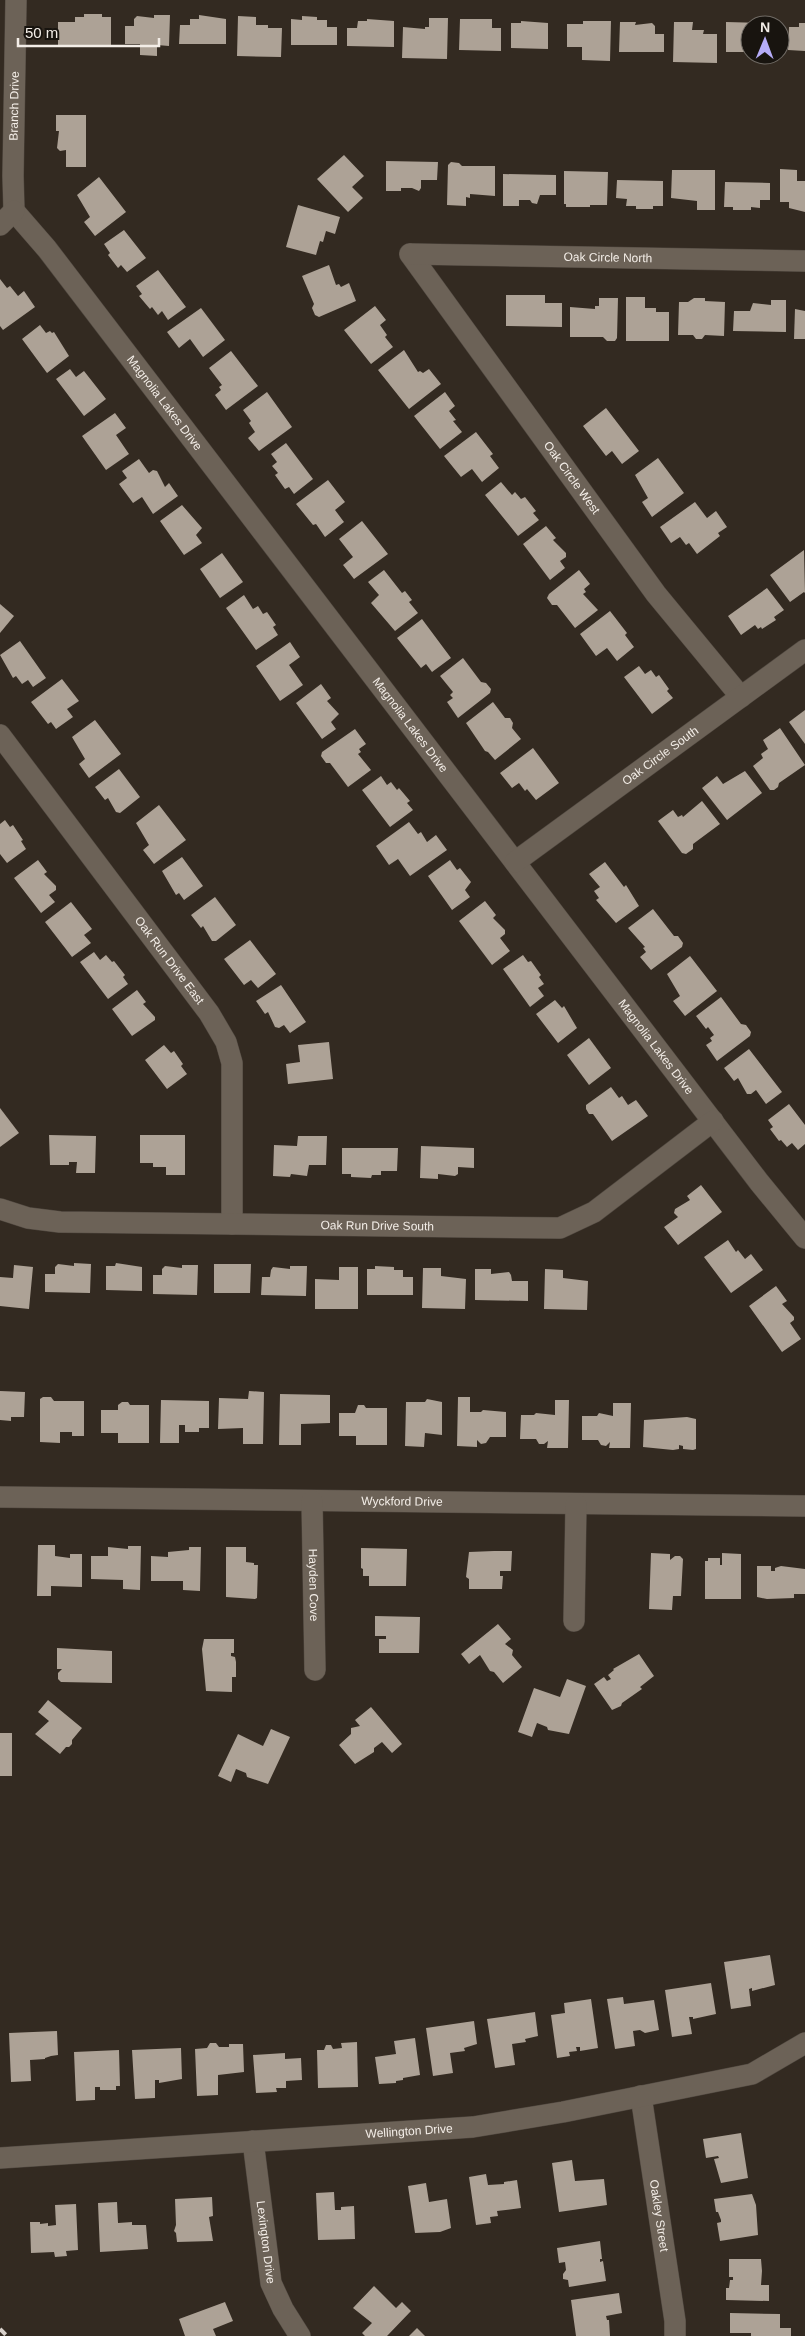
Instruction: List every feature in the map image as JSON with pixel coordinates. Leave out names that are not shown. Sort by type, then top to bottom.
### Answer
[{"type":"street","name":"Branch Drive","points":[[7,218],[13,176],[16,0]]},
{"type":"street","name":"Magnolia Lakes Drive","points":[[7,218],[47,249],[713,1121],[805,1238]]},
{"type":"street","name":"Oak Circle North","points":[[410,254],[805,261]]},
{"type":"street","name":"Oak Circle West","points":[[410,254],[656,594],[741,697]]},
{"type":"street","name":"Oak Circle South","points":[[515,862],[805,650]]},
{"type":"street","name":"Oak Run Drive East","points":[[0,735],[209,1013],[226,1042],[232,1063],[232,1224]]},
{"type":"street","name":"Oak Run Drive South","points":[[4,1210],[28,1218],[60,1222],[560,1228],[594,1212],[713,1121]]},
{"type":"street","name":"Wyckford Drive","points":[[0,1498],[805,1506]]},
{"type":"street","name":"Hayden Cove","points":[[312,1501],[315,1670]]},
{"type":"street","points":[[574,1621],[576,1504]]},
{"type":"street","name":"Wellington Drive","points":[[0,2158],[473,2127],[752,2074],[805,2043]]},
{"type":"street","name":"Oakley Street","points":[[641,2096],[675,2321],[675,2336]]},
{"type":"street","name":"Lexington Drive","points":[[253,2141],[271,2284],[283,2309],[300,2336]]},
{"type":"building","points":[[84,14],[102,14],[102,17],[111,17],[111,46],[58,45],[58,22],[75,22],[75,17],[84,17]]},
{"type":"building","points":[[154,15],[170,15],[169,46],[157,45],[157,56],[140,55],[140,44],[125,44],[125,26],[134,26],[134,19],[137,16],[154,18]]},
{"type":"building","points":[[199,15],[226,19],[226,44],[179,44],[180,25],[190,25],[190,19],[199,19]]},
{"type":"building","points":[[238,16],[256,17],[256,25],[268,25],[268,28],[282,28],[281,57],[237,56]]},
{"type":"building","points":[[302,16],[317,17],[317,20],[327,20],[327,27],[337,27],[337,45],[291,45],[291,19],[302,20]]},
{"type":"building","points":[[429,18],[448,18],[447,59],[402,58],[403,27],[425,29],[425,27],[429,27]]},
{"type":"building","points":[[367,19],[394,21],[394,47],[347,46],[347,28],[357,28],[358,21],[367,21]]},
{"type":"building","points":[[460,19],[492,19],[492,28],[501,28],[501,51],[459,50]]},
{"type":"building","points":[[521,21],[548,23],[548,49],[511,48],[511,23],[521,23]]},
{"type":"building","points":[[583,21],[611,21],[610,61],[582,60],[582,47],[567,47],[567,24],[583,24]]},
{"type":"building","points":[[620,22],[636,22],[635,25],[652,23],[655,26],[655,34],[664,34],[664,52],[619,52]]},
{"type":"building","points":[[674,22],[693,22],[692,30],[704,30],[703,34],[717,34],[717,63],[673,62]]},
{"type":"building","points":[[726,22],[740,22],[740,52],[726,52]]},
{"type":"building","points":[[799,23],[805,23],[805,51],[790,50],[790,27],[799,27]]},
{"type":"building","points":[[56,115],[86,115],[86,167],[66,167],[66,150],[60,151],[57,148],[59,131],[56,131]]},
{"type":"building","points":[[344,155],[364,176],[352,187],[363,198],[348,212],[317,179]]},
{"type":"building","points":[[386,161],[438,162],[437,180],[421,180],[419,191],[412,188],[401,188],[401,191],[386,191]]},
{"type":"building","points":[[451,162],[459,163],[462,166],[495,166],[495,196],[470,194],[470,198],[466,197],[466,206],[447,205],[448,165]]},
{"type":"building","points":[[780,169],[797,170],[797,181],[805,181],[805,212],[789,208],[789,202],[780,202]]},
{"type":"building","points":[[672,170],[715,170],[715,210],[697,210],[697,201],[671,198]]},
{"type":"building","points":[[564,171],[608,172],[607,205],[566,207],[566,204],[564,204]]},
{"type":"building","points":[[503,174],[556,175],[556,195],[540,195],[537,204],[532,203],[530,200],[519,200],[519,206],[503,206]]},
{"type":"building","points":[[99,177],[126,212],[95,236],[84,222],[90,217],[77,195]]},
{"type":"building","points":[[617,180],[663,181],[663,206],[653,206],[653,209],[636,209],[636,206],[626,206],[627,199],[616,198]]},
{"type":"building","points":[[725,182],[770,183],[770,200],[760,200],[760,208],[751,207],[751,210],[733,210],[733,207],[724,207]]},
{"type":"building","points":[[298,205],[340,217],[335,234],[326,231],[323,242],[320,241],[316,255],[286,247]]},
{"type":"building","points":[[124,230],[146,258],[127,272],[121,265],[118,268],[108,255],[110,253],[104,244]]},
{"type":"building","points":[[329,265],[336,285],[339,284],[341,287],[349,283],[356,301],[319,317],[315,315],[312,308],[314,304],[302,276]]},
{"type":"building","points":[[158,270],[186,307],[168,320],[162,311],[158,315],[152,307],[150,309],[139,296],[142,294],[136,286]]},
{"type":"building","points":[[0,279],[7,288],[10,286],[18,296],[24,291],[35,307],[3,330],[0,326]]},
{"type":"building","points":[[506,295],[545,295],[545,303],[562,303],[562,327],[506,326]]},
{"type":"building","points":[[626,297],[645,297],[645,308],[656,308],[656,312],[669,312],[669,341],[626,341]]},
{"type":"building","points":[[599,298],[618,298],[617,338],[615,341],[607,341],[603,337],[570,337],[570,307],[595,309],[595,306],[599,306]]},
{"type":"building","points":[[694,298],[705,298],[705,301],[725,302],[724,336],[705,335],[702,339],[696,339],[693,335],[678,335],[679,302],[688,302]]},
{"type":"building","points":[[771,300],[786,300],[786,332],[733,331],[734,311],[750,311],[753,303],[771,305]]},
{"type":"building","points":[[375,306],[386,320],[380,325],[387,335],[385,337],[393,347],[371,364],[344,330]]},
{"type":"building","points":[[201,308],[225,340],[203,357],[190,339],[179,348],[167,332]]},
{"type":"building","points":[[795,309],[805,311],[805,339],[794,339]]},
{"type":"building","points":[[40,325],[46,333],[54,332],[69,356],[47,373],[22,339]]},
{"type":"building","points":[[404,350],[418,372],[423,373],[429,369],[441,384],[409,409],[378,370]]},
{"type":"building","points":[[231,351],[258,386],[226,410],[215,395],[221,390],[219,387],[222,385],[209,368]]},
{"type":"building","points":[[70,369],[76,377],[84,371],[106,399],[84,416],[56,379]]},
{"type":"building","points":[[267,392],[292,427],[259,451],[248,438],[255,432],[249,423],[251,421],[243,410]]},
{"type":"building","points":[[445,392],[455,406],[449,411],[456,420],[453,421],[462,432],[440,449],[414,416]]},
{"type":"building","points":[[606,408],[639,451],[622,464],[612,451],[606,456],[583,426]]},
{"type":"building","points":[[115,413],[126,428],[116,435],[129,454],[106,470],[82,436]]},
{"type":"building","points":[[476,432],[493,454],[490,456],[499,468],[482,482],[472,469],[461,477],[444,456]]},
{"type":"building","points":[[286,443],[313,479],[294,494],[289,487],[285,489],[275,475],[278,473],[272,466],[277,462],[271,454]]},
{"type":"building","points":[[658,458],[684,493],[652,517],[642,502],[648,498],[635,475]]},
{"type":"building","points":[[139,459],[149,473],[153,470],[157,471],[165,487],[169,483],[178,496],[153,514],[142,497],[133,503],[119,484],[127,478],[122,471]]},
{"type":"building","points":[[328,480],[345,502],[335,510],[344,522],[325,537],[316,524],[313,525],[296,504]]},
{"type":"building","points":[[501,482],[512,495],[515,492],[521,499],[525,497],[536,511],[533,513],[539,520],[518,536],[485,495]]},
{"type":"building","points":[[695,502],[707,518],[716,511],[727,527],[718,533],[720,536],[697,554],[689,543],[686,545],[680,537],[671,543],[660,527]]},
{"type":"building","points":[[182,505],[202,528],[196,535],[202,543],[184,555],[160,521]]},
{"type":"building","points":[[362,521],[388,554],[354,579],[343,565],[353,557],[339,539]]},
{"type":"building","points":[[546,526],[556,538],[553,540],[566,553],[566,557],[560,561],[565,568],[550,580],[523,544]]},
{"type":"building","points":[[804,550],[805,593],[790,602],[770,575]]},
{"type":"building","points":[[222,553],[243,582],[220,598],[200,569]]},
{"type":"building","points":[[384,570],[402,593],[405,591],[412,600],[409,602],[418,613],[395,631],[371,603],[379,595],[368,582]]},
{"type":"building","points":[[579,570],[590,584],[584,589],[586,592],[583,594],[598,610],[575,628],[557,605],[552,605],[547,598],[549,594]]},
{"type":"building","points":[[767,588],[784,610],[774,617],[776,620],[762,629],[761,627],[758,629],[755,625],[741,635],[728,616]]},
{"type":"building","points":[[244,595],[253,609],[258,606],[263,614],[267,612],[276,625],[273,627],[278,635],[256,650],[226,608]]},
{"type":"building","points":[[0,604],[14,616],[0,633]]},
{"type":"building","points":[[610,611],[627,633],[625,635],[634,647],[617,661],[607,648],[596,656],[580,634]]},
{"type":"building","points":[[422,619],[451,658],[432,672],[426,664],[421,668],[397,638]]},
{"type":"building","points":[[20,641],[46,678],[33,687],[28,680],[22,684],[16,676],[13,678],[0,655]]},
{"type":"building","points":[[290,642],[300,657],[289,665],[303,685],[280,701],[256,666]]},
{"type":"building","points":[[463,658],[481,682],[486,683],[491,689],[490,693],[458,718],[447,702],[453,698],[450,695],[453,692],[440,676]]},
{"type":"building","points":[[639,666],[645,674],[651,670],[656,677],[659,675],[673,698],[652,714],[624,677]]},
{"type":"building","points":[[62,679],[79,701],[67,709],[73,717],[56,729],[51,722],[48,724],[31,702]]},
{"type":"building","points":[[321,684],[331,698],[327,701],[339,714],[331,722],[336,729],[322,739],[296,703]]},
{"type":"building","points":[[493,702],[505,718],[510,718],[513,723],[512,728],[521,739],[495,760],[485,751],[466,723]]},
{"type":"building","points":[[805,710],[805,744],[789,722]]},
{"type":"building","points":[[95,720],[121,754],[89,778],[79,764],[85,759],[72,737]]},
{"type":"building","points":[[780,728],[805,765],[779,783],[778,787],[774,790],[770,790],[753,766],[763,758],[761,754],[768,749],[763,740]]},
{"type":"building","points":[[355,729],[366,744],[359,749],[361,752],[358,754],[371,770],[348,787],[330,763],[326,763],[321,756],[322,752]]},
{"type":"building","points":[[533,748],[559,783],[536,800],[519,783],[512,788],[500,773]]},
{"type":"building","points":[[119,769],[140,797],[120,813],[116,812],[108,798],[105,800],[95,787]]},
{"type":"building","points":[[745,771],[762,793],[727,820],[702,788],[717,776],[723,784]]},
{"type":"building","points":[[381,776],[387,785],[391,782],[397,790],[399,788],[410,801],[407,803],[413,810],[390,827],[362,790]]},
{"type":"building","points":[[702,801],[720,824],[693,844],[693,849],[686,854],[682,853],[658,821],[673,810],[678,817],[682,815],[683,817]]},
{"type":"building","points":[[159,805],[186,840],[154,864],[143,850],[149,845],[136,823]]},
{"type":"building","points":[[5,820],[10,827],[13,825],[23,840],[21,841],[26,849],[7,863],[0,854],[0,824]]},
{"type":"building","points":[[409,822],[418,834],[421,832],[427,842],[436,835],[447,850],[410,876],[398,859],[389,865],[376,846]]},
{"type":"building","points":[[182,857],[203,886],[184,900],[179,893],[176,895],[162,871]]},
{"type":"building","points":[[38,860],[47,872],[44,874],[56,886],[56,890],[49,895],[55,902],[41,913],[14,878]]},
{"type":"building","points":[[450,860],[457,870],[460,868],[471,882],[465,890],[470,897],[452,910],[428,876]]},
{"type":"building","points":[[605,862],[624,887],[626,885],[639,906],[616,923],[596,900],[599,898],[594,891],[600,887],[589,874]]},
{"type":"building","points":[[215,897],[236,925],[216,941],[212,941],[203,926],[201,928],[191,915]]},
{"type":"building","points":[[485,901],[496,915],[493,918],[505,930],[505,934],[500,938],[510,951],[492,965],[459,921]]},
{"type":"building","points":[[71,902],[92,929],[84,935],[91,943],[72,957],[45,922]]},
{"type":"building","points":[[653,909],[674,936],[678,936],[683,943],[682,947],[651,970],[640,957],[646,952],[643,948],[645,947],[628,928]]},
{"type":"building","points":[[250,940],[276,974],[258,988],[251,980],[244,985],[224,959]]},
{"type":"building","points":[[94,952],[100,960],[106,955],[112,962],[114,961],[125,975],[123,977],[128,984],[108,999],[80,962]]},
{"type":"building","points":[[523,955],[528,962],[531,961],[541,975],[539,977],[544,984],[538,988],[544,996],[530,1007],[503,969]]},
{"type":"building","points":[[690,956],[717,991],[685,1016],[673,1001],[680,996],[667,974]]},
{"type":"building","points":[[281,985],[306,1022],[290,1033],[284,1025],[279,1028],[275,1027],[268,1012],[265,1014],[256,1001]]},
{"type":"building","points":[[137,990],[146,1002],[143,1004],[155,1017],[155,1020],[132,1036],[112,1009]]},
{"type":"building","points":[[721,997],[741,1024],[746,1025],[751,1032],[750,1036],[717,1061],[706,1045],[712,1041],[710,1038],[714,1035],[708,1027],[706,1029],[696,1016]]},
{"type":"building","points":[[555,1000],[562,1008],[564,1006],[577,1028],[558,1043],[536,1014]]},
{"type":"building","points":[[589,1038],[611,1068],[589,1085],[567,1055]]},
{"type":"building","points":[[329,1042],[333,1079],[288,1084],[286,1064],[300,1062],[298,1045]]},
{"type":"building","points":[[164,1045],[171,1053],[174,1051],[187,1074],[167,1089],[145,1060]]},
{"type":"building","points":[[749,1049],[782,1092],[766,1104],[756,1090],[751,1094],[747,1094],[738,1078],[734,1081],[724,1068]]},
{"type":"building","points":[[611,1087],[619,1098],[622,1096],[628,1105],[636,1100],[648,1116],[612,1141],[593,1114],[589,1114],[586,1109],[586,1105]]},
{"type":"building","points":[[789,1104],[805,1125],[805,1144],[798,1150],[792,1143],[787,1147],[781,1140],[779,1141],[770,1129],[773,1127],[768,1120]]},
{"type":"building","points":[[0,1108],[19,1133],[0,1147]]},
{"type":"building","points":[[49,1135],[96,1136],[95,1173],[76,1173],[77,1162],[69,1162],[69,1165],[50,1165]]},
{"type":"building","points":[[140,1135],[185,1135],[185,1175],[166,1175],[166,1167],[153,1167],[153,1163],[140,1163]]},
{"type":"building","points":[[298,1136],[327,1136],[326,1165],[309,1165],[307,1176],[291,1174],[290,1177],[273,1176],[274,1145],[297,1146]]},
{"type":"building","points":[[421,1146],[474,1148],[474,1168],[458,1167],[458,1174],[455,1176],[438,1174],[438,1179],[420,1178]]},
{"type":"building","points":[[342,1148],[398,1148],[397,1171],[381,1171],[381,1175],[372,1175],[371,1178],[351,1177],[351,1174],[342,1174]]},
{"type":"building","points":[[701,1185],[722,1212],[678,1245],[664,1227],[678,1217],[674,1213],[675,1209],[690,1200],[687,1196]]},
{"type":"building","points":[[728,1240],[736,1252],[738,1250],[745,1259],[751,1254],[763,1270],[731,1293],[704,1257]]},
{"type":"building","points":[[74,1263],[91,1264],[90,1293],[45,1292],[45,1274],[55,1274],[55,1267],[58,1264],[74,1266]]},
{"type":"building","points":[[116,1263],[142,1267],[142,1291],[106,1290],[106,1266],[115,1266]]},
{"type":"building","points":[[214,1264],[251,1264],[250,1293],[214,1293]]},
{"type":"building","points":[[14,1265],[33,1267],[29,1309],[0,1306],[0,1277],[13,1278]]},
{"type":"building","points":[[182,1265],[198,1265],[197,1295],[153,1294],[153,1275],[162,1275],[162,1269],[165,1266],[182,1268]]},
{"type":"building","points":[[290,1266],[307,1266],[306,1296],[261,1295],[262,1277],[270,1277],[273,1267],[290,1269]]},
{"type":"building","points":[[375,1266],[394,1267],[394,1270],[403,1270],[403,1277],[413,1277],[413,1295],[367,1295],[367,1269],[375,1269]]},
{"type":"building","points":[[339,1267],[358,1267],[358,1309],[315,1309],[315,1279],[339,1280]]},
{"type":"building","points":[[423,1268],[441,1268],[441,1276],[466,1279],[465,1309],[422,1308]]},
{"type":"building","points":[[475,1269],[491,1269],[491,1274],[509,1272],[512,1281],[528,1281],[528,1301],[475,1300]]},
{"type":"building","points":[[545,1269],[563,1270],[563,1278],[588,1281],[587,1310],[544,1309]]},
{"type":"building","points":[[776,1286],[787,1301],[782,1304],[794,1317],[794,1320],[790,1323],[801,1339],[782,1352],[749,1306]]},
{"type":"building","points":[[0,1391],[25,1392],[24,1417],[11,1417],[11,1421],[0,1420]]},
{"type":"building","points":[[249,1391],[264,1392],[263,1444],[243,1444],[243,1428],[218,1429],[219,1398],[248,1399]]},
{"type":"building","points":[[280,1394],[330,1395],[330,1423],[301,1424],[301,1445],[279,1445]]},
{"type":"building","points":[[51,1397],[54,1401],[84,1401],[84,1436],[72,1436],[72,1432],[60,1432],[60,1443],[40,1442],[40,1399]]},
{"type":"building","points":[[458,1397],[470,1397],[470,1412],[481,1412],[483,1410],[506,1412],[506,1437],[490,1437],[486,1443],[481,1444],[477,1440],[477,1447],[457,1446]]},
{"type":"building","points":[[427,1399],[442,1402],[442,1435],[425,1433],[424,1447],[405,1446],[406,1402],[425,1402]]},
{"type":"building","points":[[161,1400],[209,1401],[209,1428],[199,1428],[199,1432],[185,1432],[185,1425],[179,1425],[179,1443],[160,1443]]},
{"type":"building","points":[[555,1400],[569,1400],[568,1448],[547,1448],[548,1441],[544,1444],[539,1444],[536,1439],[520,1439],[521,1415],[534,1415],[536,1413],[555,1415]]},
{"type":"building","points":[[122,1402],[128,1402],[130,1405],[149,1405],[149,1443],[118,1443],[118,1433],[101,1433],[101,1410],[118,1410],[118,1405]]},
{"type":"building","points":[[613,1403],[631,1403],[630,1448],[609,1448],[610,1442],[606,1446],[601,1445],[598,1440],[582,1440],[582,1416],[597,1416],[599,1413],[613,1416]]},
{"type":"building","points":[[358,1405],[364,1405],[366,1408],[387,1408],[387,1445],[356,1445],[356,1436],[339,1436],[339,1413],[355,1413]]},
{"type":"building","points":[[687,1417],[696,1419],[696,1449],[683,1449],[683,1446],[679,1445],[679,1449],[673,1450],[643,1447],[644,1420]]},
{"type":"building","points":[[38,1545],[55,1545],[55,1556],[70,1558],[70,1554],[82,1554],[82,1587],[51,1586],[51,1596],[37,1596]]},
{"type":"building","points":[[128,1546],[141,1546],[140,1590],[123,1589],[123,1580],[91,1579],[91,1556],[108,1556],[108,1547],[128,1549]]},
{"type":"building","points":[[189,1547],[201,1547],[200,1591],[183,1590],[183,1581],[151,1581],[151,1556],[168,1557],[168,1552],[189,1550]]},
{"type":"building","points":[[226,1547],[246,1547],[246,1562],[258,1565],[257,1598],[226,1597]]},
{"type":"building","points":[[361,1548],[407,1549],[406,1586],[369,1586],[369,1576],[363,1576],[363,1569],[361,1568]]},
{"type":"building","points":[[512,1551],[511,1571],[500,1571],[500,1576],[503,1576],[502,1589],[469,1589],[469,1579],[466,1577],[469,1552]]},
{"type":"building","points":[[651,1553],[670,1554],[670,1560],[675,1556],[680,1556],[683,1559],[681,1596],[673,1596],[672,1610],[649,1609]]},
{"type":"building","points":[[722,1553],[741,1554],[741,1599],[705,1599],[705,1561],[708,1561],[708,1558],[720,1558],[720,1565],[722,1565]]},
{"type":"building","points":[[757,1566],[771,1566],[771,1571],[775,1571],[775,1568],[781,1566],[805,1569],[805,1594],[794,1594],[794,1598],[767,1599],[757,1597]]},
{"type":"building","points":[[375,1616],[420,1617],[419,1653],[379,1653],[379,1639],[386,1639],[386,1636],[375,1636]]},
{"type":"building","points":[[498,1624],[511,1639],[505,1644],[513,1650],[512,1655],[522,1667],[503,1683],[494,1672],[490,1671],[480,1655],[469,1664],[461,1654]]},
{"type":"building","points":[[204,1639],[234,1639],[234,1653],[231,1653],[231,1656],[235,1657],[236,1677],[232,1677],[232,1692],[206,1691],[202,1649]]},
{"type":"building","points":[[57,1648],[112,1651],[112,1683],[61,1682],[58,1679],[58,1673],[62,1669],[57,1669]]},
{"type":"building","points":[[639,1654],[654,1676],[640,1687],[642,1689],[622,1703],[621,1706],[612,1710],[594,1684],[604,1677],[607,1681],[611,1679],[608,1675],[613,1669]]},
{"type":"building","points":[[567,1679],[586,1686],[569,1734],[548,1730],[547,1727],[537,1723],[532,1737],[518,1732],[534,1688],[560,1697]]},
{"type":"building","points":[[48,1700],[82,1728],[72,1740],[72,1744],[66,1747],[60,1754],[35,1734],[49,1721],[38,1712]]},
{"type":"building","points":[[371,1707],[402,1744],[392,1753],[382,1742],[374,1748],[374,1752],[355,1764],[339,1745],[351,1734],[351,1728],[360,1726],[355,1720]]},
{"type":"building","points":[[271,1729],[290,1737],[268,1784],[247,1777],[246,1773],[236,1769],[231,1782],[218,1776],[238,1734],[263,1746]]},
{"type":"building","points":[[0,1733],[12,1733],[12,1776],[0,1776]]},
{"type":"building","points":[[770,1955],[775,1985],[752,1991],[752,1988],[749,1989],[751,2006],[731,2009],[724,1962]]},
{"type":"building","points":[[711,1983],[716,2014],[693,2019],[693,2017],[689,2017],[692,2034],[672,2037],[665,1990]]},
{"type":"building","points":[[623,1997],[624,2004],[654,2000],[659,2030],[645,2033],[640,2030],[633,2031],[635,2046],[615,2049],[607,1999]]},
{"type":"building","points":[[591,1999],[598,2048],[580,2051],[580,2047],[576,2047],[577,2051],[569,2052],[570,2056],[557,2058],[551,2015],[565,2013],[564,2003]]},
{"type":"building","points":[[535,2012],[538,2036],[525,2039],[526,2042],[512,2044],[515,2065],[495,2068],[487,2019]]},
{"type":"building","points":[[474,2021],[477,2044],[464,2048],[465,2051],[450,2053],[453,2073],[433,2076],[426,2028]]},
{"type":"building","points":[[57,2031],[58,2055],[45,2059],[30,2060],[31,2081],[11,2082],[9,2033]]},
{"type":"building","points":[[415,2038],[420,2075],[403,2078],[403,2080],[396,2081],[396,2083],[379,2084],[375,2057],[396,2054],[394,2041]]},
{"type":"building","points":[[357,2042],[358,2087],[318,2088],[317,2050],[324,2050],[326,2045],[331,2045],[333,2049],[342,2048],[341,2043]]},
{"type":"building","points":[[210,2043],[216,2043],[219,2047],[229,2047],[229,2044],[243,2044],[244,2072],[218,2075],[218,2095],[197,2096],[195,2049],[207,2048]]},
{"type":"building","points":[[181,2048],[182,2079],[159,2083],[159,2080],[155,2080],[155,2098],[135,2099],[132,2050]]},
{"type":"building","points":[[119,2050],[120,2086],[116,2086],[116,2090],[100,2090],[100,2087],[95,2087],[95,2100],[76,2101],[74,2052]]},
{"type":"building","points":[[285,2053],[285,2059],[301,2058],[302,2080],[286,2081],[286,2088],[276,2088],[277,2092],[256,2093],[253,2055]]},
{"type":"building","points":[[741,2133],[748,2178],[721,2183],[714,2159],[719,2158],[718,2156],[706,2158],[703,2139]]},
{"type":"building","points":[[572,2160],[575,2181],[604,2179],[607,2205],[559,2212],[552,2163]]},
{"type":"building","points":[[486,2174],[488,2185],[504,2184],[504,2182],[517,2180],[521,2208],[497,2211],[498,2216],[490,2217],[491,2223],[476,2225],[469,2177]]},
{"type":"building","points":[[426,2183],[429,2202],[447,2199],[451,2228],[440,2232],[415,2233],[408,2186]]},
{"type":"building","points":[[334,2192],[335,2210],[341,2210],[341,2207],[354,2206],[355,2239],[318,2240],[316,2193]]},
{"type":"building","points":[[752,2194],[756,2205],[758,2235],[720,2241],[717,2223],[721,2222],[721,2220],[718,2212],[716,2212],[714,2199]]},
{"type":"building","points":[[212,2197],[213,2216],[209,2217],[213,2241],[177,2242],[174,2231],[176,2225],[175,2199]]},
{"type":"building","points":[[117,2202],[118,2223],[132,2222],[132,2225],[146,2225],[148,2249],[100,2252],[98,2203]]},
{"type":"building","points":[[76,2204],[78,2250],[66,2251],[67,2256],[55,2257],[54,2252],[31,2253],[30,2222],[48,2223],[48,2226],[56,2225],[55,2205]]},
{"type":"building","points":[[600,2241],[602,2259],[600,2259],[600,2262],[603,2261],[606,2281],[569,2287],[568,2280],[563,2279],[563,2274],[566,2270],[565,2262],[559,2263],[557,2248]]},
{"type":"building","points":[[729,2259],[761,2259],[761,2285],[769,2285],[769,2301],[726,2300],[726,2288],[729,2288],[730,2280],[733,2280],[733,2277],[729,2277]]},
{"type":"building","points":[[374,2286],[396,2308],[402,2302],[411,2311],[387,2336],[365,2336],[362,2333],[372,2323],[353,2308]]},
{"type":"building","points":[[619,2293],[622,2313],[606,2316],[607,2320],[609,2320],[610,2336],[576,2336],[571,2300]]},
{"type":"building","points":[[225,2302],[233,2321],[213,2329],[216,2336],[185,2336],[179,2319]]},
{"type":"building","points":[[730,2313],[780,2314],[780,2328],[791,2328],[791,2336],[751,2336],[751,2333],[730,2333]]},
{"type":"building","points":[[417,2328],[425,2336],[409,2336]]},
{"type":"railway","points":[[0,2329],[7,2336]]}]
